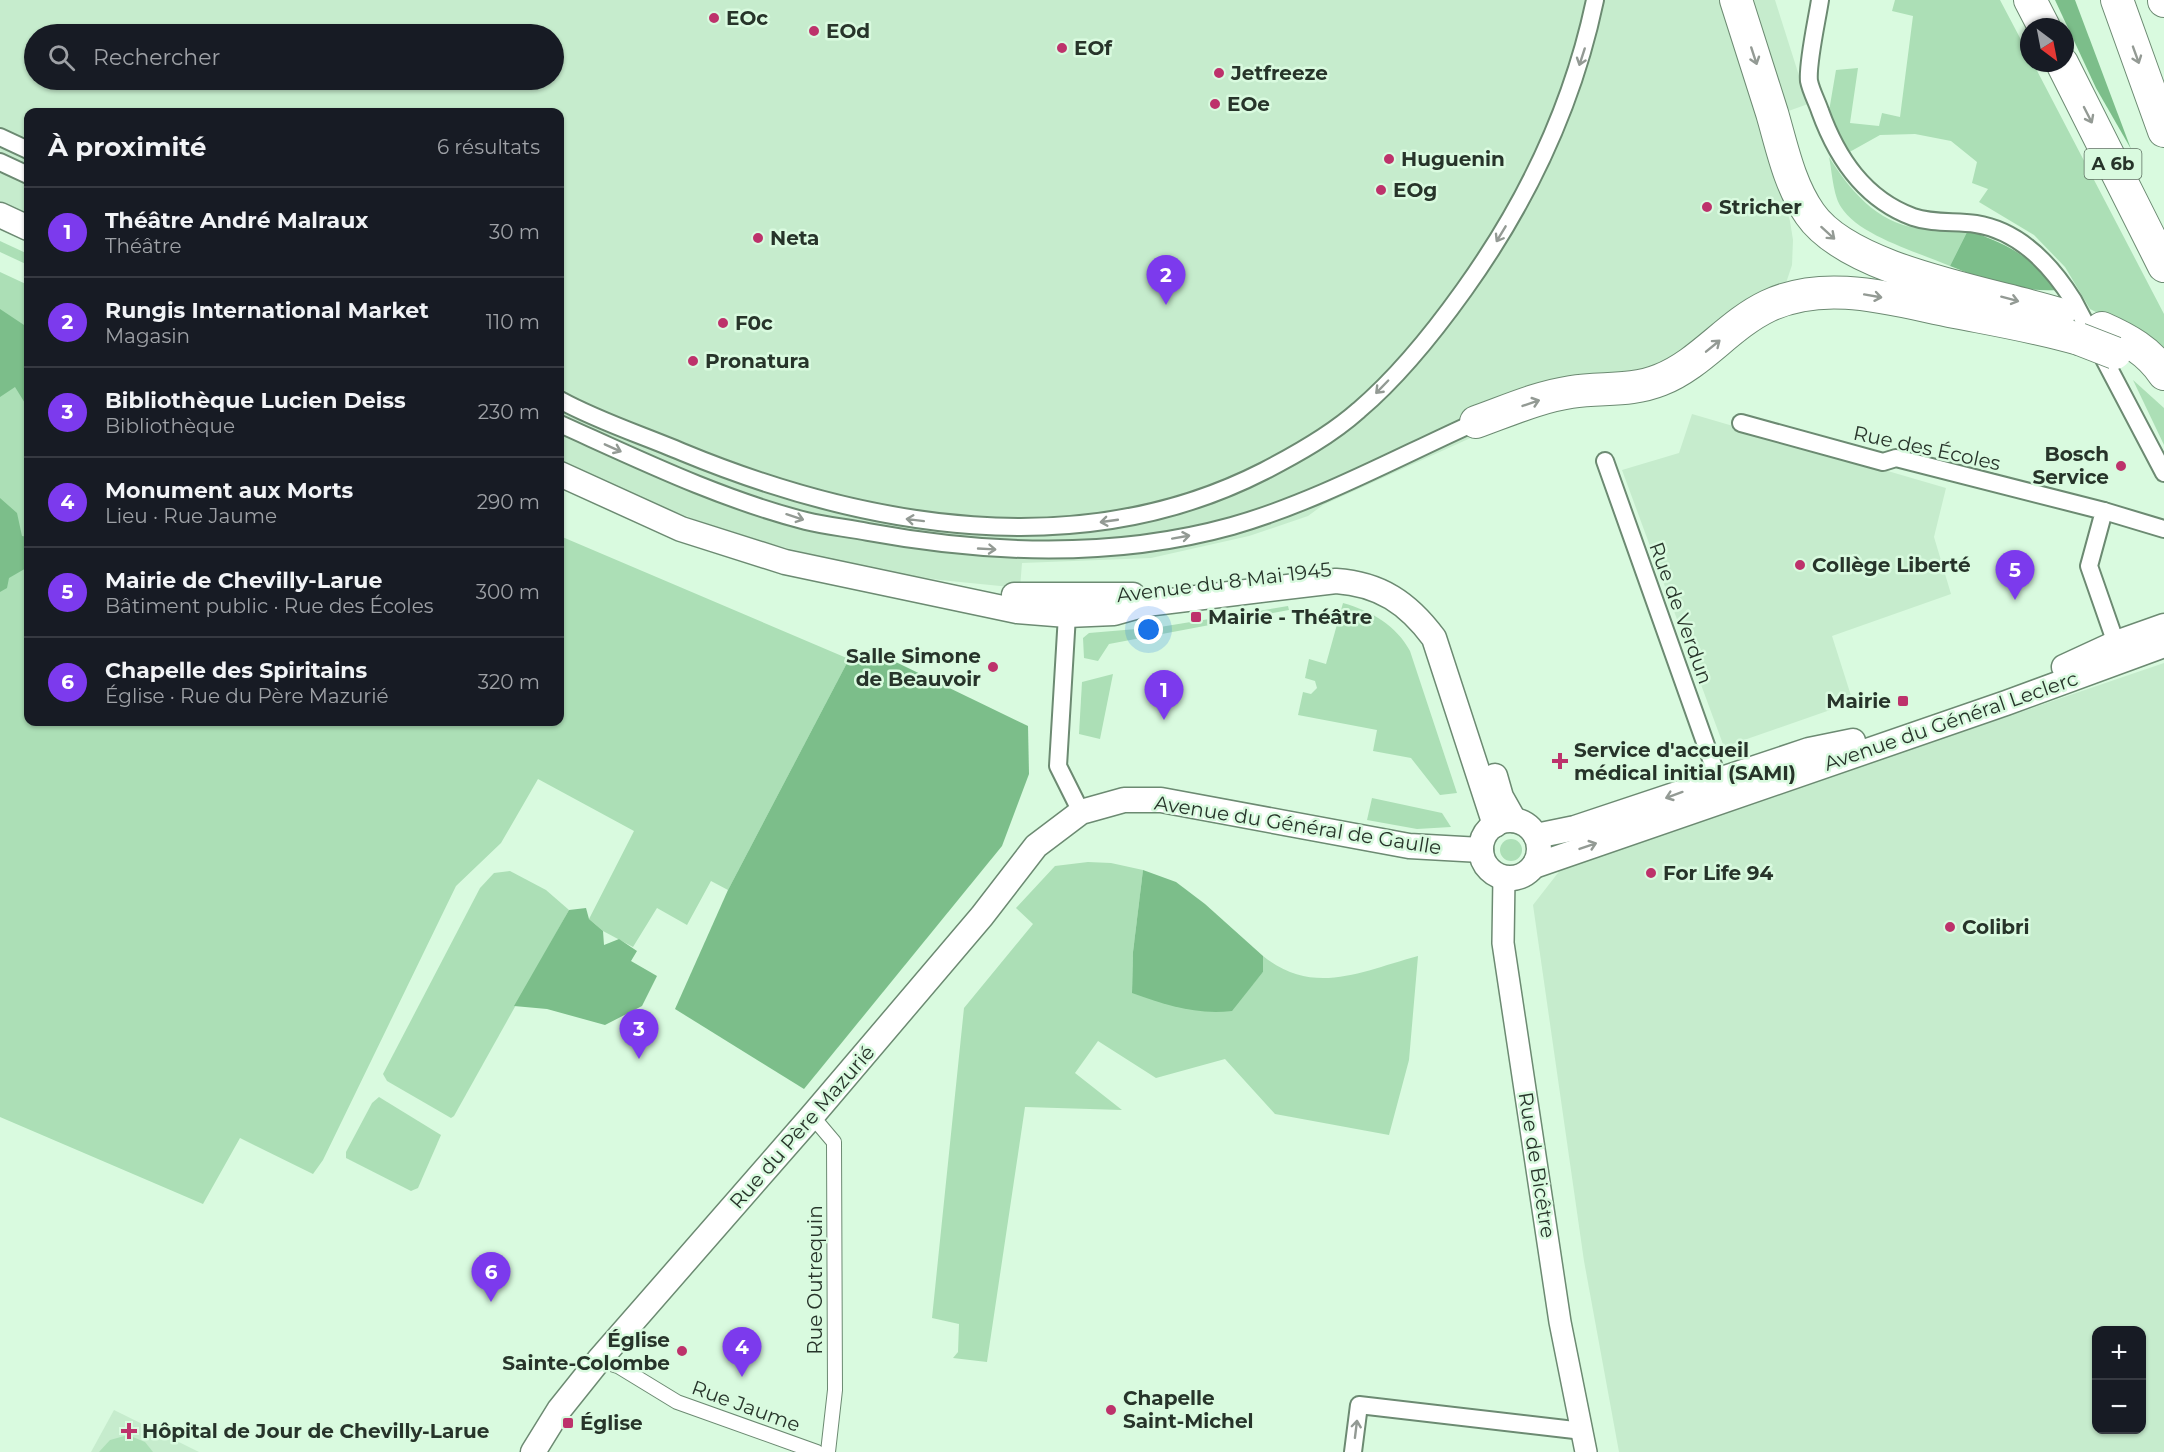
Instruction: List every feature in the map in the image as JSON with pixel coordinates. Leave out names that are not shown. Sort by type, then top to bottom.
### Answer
[{"type":"highway","points":[[1736,0],[1793,183],[1810,215],[1824,230],[1854,251],[1906,272],[2092,334],[2137,346],[2154,359],[2164,374]]},
{"type":"highway","points":[[2030,0],[2039,18]]},
{"type":"highway","points":[[2117,0],[2164,131]]},
{"type":"highway","name":"A 6b","points":[[2067,72],[2164,266]]},
{"type":"highway","points":[[1476,422],[1551,396],[1589,390],[1628,390],[1662,379],[1682,369],[1742,322],[1767,307],[1814,293],[1856,293],[2021,325],[2092,334],[2164,383]]},
{"type":"main road","points":[[0,215],[24,226]]},
{"type":"main road","name":"Avenue du 8 Mai 1945","points":[[564,476],[681,529],[785,562],[1017,611],[1066,615],[1114,613],[1146,604],[1336,581],[1362,584],[1383,591],[1402,602],[1419,618],[1434,638],[1505,822]]},
{"type":"main road","name":"Avenue du 8 Mai 1945","points":[[922,590],[1066,597],[1126,596],[1336,567],[1389,579],[1428,608],[1445,629],[1455,652],[1502,797],[1505,822]]},
{"type":"main road","points":[[1536,836],[1585,825],[1809,750],[1873,737],[2011,691],[2119,652],[2164,626]]},
{"type":"main road","name":"Avenue du Général Leclerc","points":[[1533,866],[2119,652],[2164,645]]},
{"type":"main road","name":"Avenue du Général de Gaulle","points":[[1081,812],[1124,800],[1161,800],[1409,846],[1481,850]]},
{"type":"main road","name":"Rue du Père Mazurié","points":[[533,1452],[559,1410],[599,1360],[812,1116],[982,916],[1036,846],[1081,812]]},
{"type":"main road","points":[[1505,822],[1527,825],[1536,836],[1539,852],[1533,866],[1520,876],[1504,877],[1486,865],[1481,850],[1485,835],[1505,822]]},
{"type":"street","points":[[564,402],[726,470],[787,490],[906,519],[972,526],[1032,528],[1114,520],[1169,509],[1226,490],[1280,463],[1324,437],[1359,410],[1418,349],[1485,261],[1527,190],[1568,98],[1585,50],[1595,0]]},
{"type":"street","points":[[1820,0],[1809,80],[1825,126],[1848,169],[1876,197],[1913,217],[1978,224],[2023,243],[2043,260],[2073,300],[2164,473]]},
{"type":"street","points":[[0,137],[24,148]]},
{"type":"street","points":[[0,162],[24,173]]},
{"type":"street","points":[[564,426],[702,487],[807,521],[917,541],[1035,551],[1142,543],[1232,525],[1332,488],[1476,422]]},
{"type":"street","name":"Rue des Écoles","points":[[1741,423],[1883,462],[1896,458],[2104,511],[2164,529]]},
{"type":"street","name":"Rue de Verdun","points":[[1605,461],[1718,779]]},
{"type":"street","points":[[2104,511],[2089,566],[2119,652]]},
{"type":"street","points":[[1081,812],[1058,766],[1066,615],[1073,606],[1096,606],[1126,596]]},
{"type":"street","name":"Rue de Bicêtre","points":[[1504,877],[1503,943],[1560,1322],[1585,1442]]},
{"type":"street","name":"Rue Outrequin","points":[[812,1116],[834,1142],[835,1390],[828,1452]]},
{"type":"street","name":"Rue Jaume","points":[[599,1360],[618,1366],[677,1402],[817,1452]]},
{"type":"street","points":[[1353,1452],[1359,1405],[1585,1442]]},
{"type":"shaded area","points":[[0,0],[1775,0],[1808,104],[1760,121],[1790,221],[1793,240],[1792,265],[1785,286],[1694,371],[1541,406],[1323,505],[1308,516],[1249,536],[1151,558],[1022,563],[1020,588],[940,580],[869,569],[740,536],[653,504],[564,464],[564,108],[24,108],[24,214],[0,203]]},
{"type":"shaded area","points":[[1895,0],[2000,0],[2020,38],[2020,72],[2038,72],[2164,314],[2164,356],[2141,335],[2090,309],[2065,267],[2034,235],[1979,202],[1988,189],[1972,183],[1977,162],[1951,141],[1915,134],[1880,135],[1846,154],[1828,117],[1836,70],[1858,68],[1850,123],[1879,126],[1882,113],[1900,117],[1913,16],[1892,11]]},
{"type":"shaded area","points":[[1829,157],[1865,203],[1889,219],[1917,228],[1968,230],[1950,266],[1875,235],[1850,217],[1841,207],[1836,196]]},
{"type":"shaded area","points":[[0,241],[24,252],[24,263],[0,252]]},
{"type":"shaded area","points":[[0,272],[24,283],[24,726],[564,726],[564,538],[849,659],[728,890],[711,881],[687,925],[657,908],[633,947],[603,931],[589,919],[634,831],[538,779],[501,843],[456,886],[323,1160],[313,1174],[240,1138],[203,1204],[0,1117]]},
{"type":"shaded area","points":[[2133,380],[2164,408],[2164,445]]},
{"type":"shaded area","name":"Collège Liberté","points":[[1692,414],[1946,488],[1934,537],[1951,594],[1832,636],[1853,702],[1724,747],[1622,470],[1679,453]]},
{"type":"shaded area","points":[[1343,603],[1382,620],[1398,634],[1410,651],[1457,793],[1440,795],[1411,758],[1373,751],[1377,730],[1298,715],[1303,692],[1311,694],[1317,688],[1315,681],[1305,678],[1309,659],[1326,664]]},
{"type":"shaded area","points":[[1288,606],[1289,610],[1109,644],[1098,661],[1084,658],[1083,638],[1089,633],[1160,627]]},
{"type":"shaded area","points":[[2164,663],[2164,1452],[1619,1452],[1584,1261],[1533,905],[1561,869]]},
{"type":"shaded area","points":[[1113,674],[1100,739],[1079,734],[1082,682]]},
{"type":"shaded area","points":[[1372,798],[1442,813],[1451,827],[1417,829],[1367,820]]},
{"type":"shaded area","points":[[1511,839],[1519,842],[1522,850],[1519,858],[1511,861],[1503,858],[1500,850],[1503,842]]},
{"type":"shaded area","points":[[1088,862],[1111,863],[1143,870],[1133,952],[1132,993],[1248,990],[1263,972],[1263,956],[1282,968],[1301,975],[1320,978],[1358,973],[1418,956],[1409,1060],[1389,1135],[1275,1114],[1225,1059],[1156,1078],[1098,1041],[1075,1073],[1122,1110],[1025,1107],[987,1362],[953,1358],[958,1352],[959,1324],[932,1318],[964,1008],[1033,924],[1016,908],[1055,866]]},
{"type":"shaded area","points":[[510,871],[546,890],[569,910],[451,1118],[387,1081],[383,1074],[480,888],[494,873]]},
{"type":"shaded area","points":[[379,1097],[441,1135],[418,1188],[411,1191],[346,1158],[346,1152],[372,1103]]},
{"type":"shaded area","name":"Hôpital de Jour de Chevilly-Larue","points":[[114,1410],[199,1452],[91,1452]]},
{"type":"shaded area","points":[[128,1435],[145,1442],[153,1452],[99,1452],[110,1440]]},
{"type":"green space","points":[[2055,0],[2075,0],[2131,149],[2096,88],[2074,41],[2074,18],[2063,18]]},
{"type":"green space","points":[[1968,230],[2018,253],[2038,268],[2059,290],[2016,288],[1950,266]]},
{"type":"green space","points":[[0,309],[24,325],[24,402],[15,387],[0,397]]},
{"type":"green space","points":[[0,498],[17,513],[22,536],[24,536],[24,569],[9,578],[7,588],[0,592]]},
{"type":"green space","points":[[871,650],[1028,726],[1029,774],[1002,846],[804,1089],[675,1009],[728,890],[849,659]]},
{"type":"green space","points":[[1143,870],[1176,882],[1205,904],[1263,956],[1263,972],[1232,1011],[1193,1010],[1132,993],[1133,952]]},
{"type":"green space","points":[[586,908],[589,919],[603,931],[604,945],[619,939],[637,951],[631,961],[657,976],[642,1006],[605,1025],[547,1009],[514,1006],[569,910]]},
{"type":"place","name":"EOc","points":[[714,18]]},
{"type":"place","name":"EOd","points":[[814,31]]},
{"type":"place","name":"EOf","points":[[1062,48]]},
{"type":"place","name":"Jetfreeze","points":[[1219,73]]},
{"type":"place","name":"EOe","points":[[1215,104]]},
{"type":"place","name":"Huguenin","points":[[1389,159]]},
{"type":"place","name":"EOg","points":[[1381,190]]},
{"type":"place","name":"Stricher","points":[[1707,207]]},
{"type":"place","name":"Neta","points":[[758,238]]},
{"type":"place","name":"Rungis International Market","points":[[1166,305]]},
{"type":"place","name":"F0c","points":[[723,323]]},
{"type":"place","name":"Pronatura","points":[[693,361]]},
{"type":"place","name":"Bosch Service","points":[[2121,466]]},
{"type":"place","name":"Collège Liberté","points":[[1800,565]]},
{"type":"place","name":"Mairie de Chevilly-Larue","points":[[2015,600]]},
{"type":"place","name":"Mairie - Théâtre","points":[[1196,617]]},
{"type":"place","name":"Salle Simone de Beauvoir","points":[[993,667]]},
{"type":"place","name":"Mairie","points":[[1903,701]]},
{"type":"place","name":"Théâtre André Malraux","points":[[1164,720]]},
{"type":"place","name":"Service d'accueil médical initial (SAMI)","points":[[1560,761]]},
{"type":"place","name":"For Life 94","points":[[1651,873]]},
{"type":"place","name":"Colibri","points":[[1950,927]]},
{"type":"place","name":"Bibliothèque Lucien Deiss","points":[[639,1059]]},
{"type":"place","name":"Chapelle des Spiritains","points":[[491,1302]]},
{"type":"place","name":"Église Sainte-Colombe","points":[[682,1351]]},
{"type":"place","name":"Monument aux Morts","points":[[742,1377]]},
{"type":"place","name":"Chapelle Saint-Michel","points":[[1111,1410]]},
{"type":"place","name":"Église","points":[[568,1423]]},
{"type":"place","name":"Hôpital de Jour de Chevilly-Larue","points":[[129,1431]]}]
